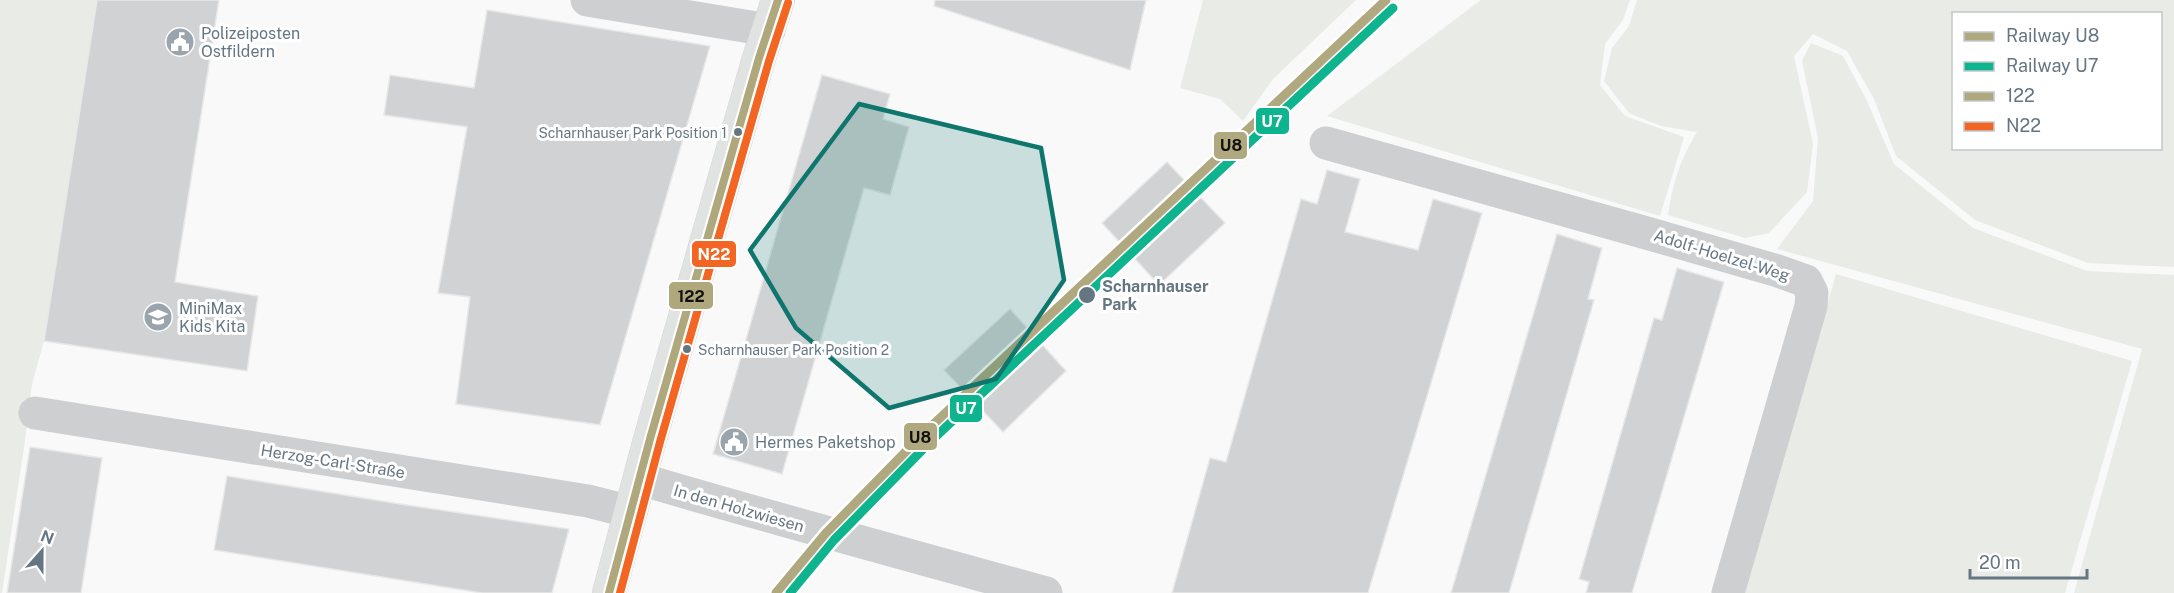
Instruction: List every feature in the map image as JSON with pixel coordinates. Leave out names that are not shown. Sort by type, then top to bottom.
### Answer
[{"type":"main road","points":[[609,593],[736,138],[773,15]]},
{"type":"street","points":[[587,0],[773,15]]},
{"type":"street","name":"Adolf-Hoelzel-Weg","points":[[1326,143],[1778,271],[1806,282],[1812,293],[1809,313],[1728,593]]},
{"type":"street","name":"Herzog-Carl-Straße","points":[[35,413],[588,501],[631,512]]},
{"type":"street","name":"In den Holzwiesen","points":[[640,479],[772,518],[1046,593]]},
{"type":"highlighted area","points":[[859,104],[1041,148],[1064,280],[996,379],[889,408],[796,328],[750,250]]},
{"type":"shaded area","points":[[0,0],[97,0],[44,341],[32,384],[2,593],[0,593]]},
{"type":"shaded area","points":[[1203,0],[1356,0],[1273,79],[1243,121],[1220,99],[1180,88]]},
{"type":"shaded area","points":[[1481,0],[1630,0],[1623,20],[1605,44],[1600,85],[1625,116],[1684,137],[1660,216],[1327,116]]},
{"type":"shaded area","points":[[1637,0],[2174,0],[2174,267],[2088,263],[1975,220],[1896,156],[1874,99],[1847,51],[1813,34],[1794,56],[1813,144],[1807,192],[1769,233],[1745,238],[1668,215],[1678,172],[1697,132],[1661,126],[1629,113],[1604,81],[1612,48],[1629,26]]},
{"type":"shaded area","points":[[1811,43],[1843,56],[1867,101],[1894,164],[1973,228],[2087,271],[2174,275],[2174,593],[2074,593],[2142,349],[1777,249],[1813,201],[1818,138],[1802,61]]},
{"type":"shaded area","points":[[1836,274],[2132,361],[2065,593],[1745,593]]},
{"type":"building","points":[[97,0],[219,0],[175,282],[258,296],[247,371],[44,341]]},
{"type":"building","points":[[935,0],[1146,0],[1130,70],[934,6]]},
{"type":"building","points":[[487,10],[710,46],[600,425],[456,404],[470,297],[438,293],[467,127],[384,115],[390,75],[474,88]]},
{"type":"building","points":[[822,75],[890,94],[883,119],[909,127],[890,195],[864,188],[782,474],[713,454]]},
{"type":"building","points":[[1167,162],[1225,223],[1159,285],[1102,223]]},
{"type":"building","points":[[1327,170],[1360,179],[1345,232],[1418,250],[1433,199],[1482,213],[1368,593],[1172,593],[1210,458],[1226,462],[1301,199],[1317,204]]},
{"type":"building","points":[[1557,234],[1602,248],[1588,299],[1594,300],[1509,593],[1451,593]]},
{"type":"building","points":[[1677,268],[1724,282],[1632,593],[1586,593],[1589,582],[1579,579],[1654,318],[1662,320]]},
{"type":"building","points":[[1010,309],[1066,371],[1003,432],[944,370]]},
{"type":"building","points":[[30,447],[102,458],[81,593],[7,593]]},
{"type":"building","points":[[227,476],[569,529],[552,593],[482,593],[214,550]]},
{"type":"rail line","name":"U8","points":[[776,593],[826,533],[924,433],[1386,0]]},
{"type":"rail line","name":"U7","points":[[790,593],[834,540],[931,441],[1393,8]]},
{"type":"transit line","name":"122","points":[[609,593],[650,439],[759,58],[778,0]]},
{"type":"transit line","name":"N22","points":[[620,593],[660,442],[769,61],[788,3]]},
{"type":"place","name":"Polizeiposten Ostfildern","points":[[180,42]]},
{"type":"place","name":"Scharnhauser Park Position 1","points":[[738,132]]},
{"type":"place","name":"Scharnhauser Park","points":[[1087,295]]},
{"type":"place","name":"MiniMax Kids Kita","points":[[158,317]]},
{"type":"place","name":"Scharnhauser Park Position 2","points":[[687,349]]},
{"type":"place","name":"Hermes Paketshop","points":[[734,442]]}]
